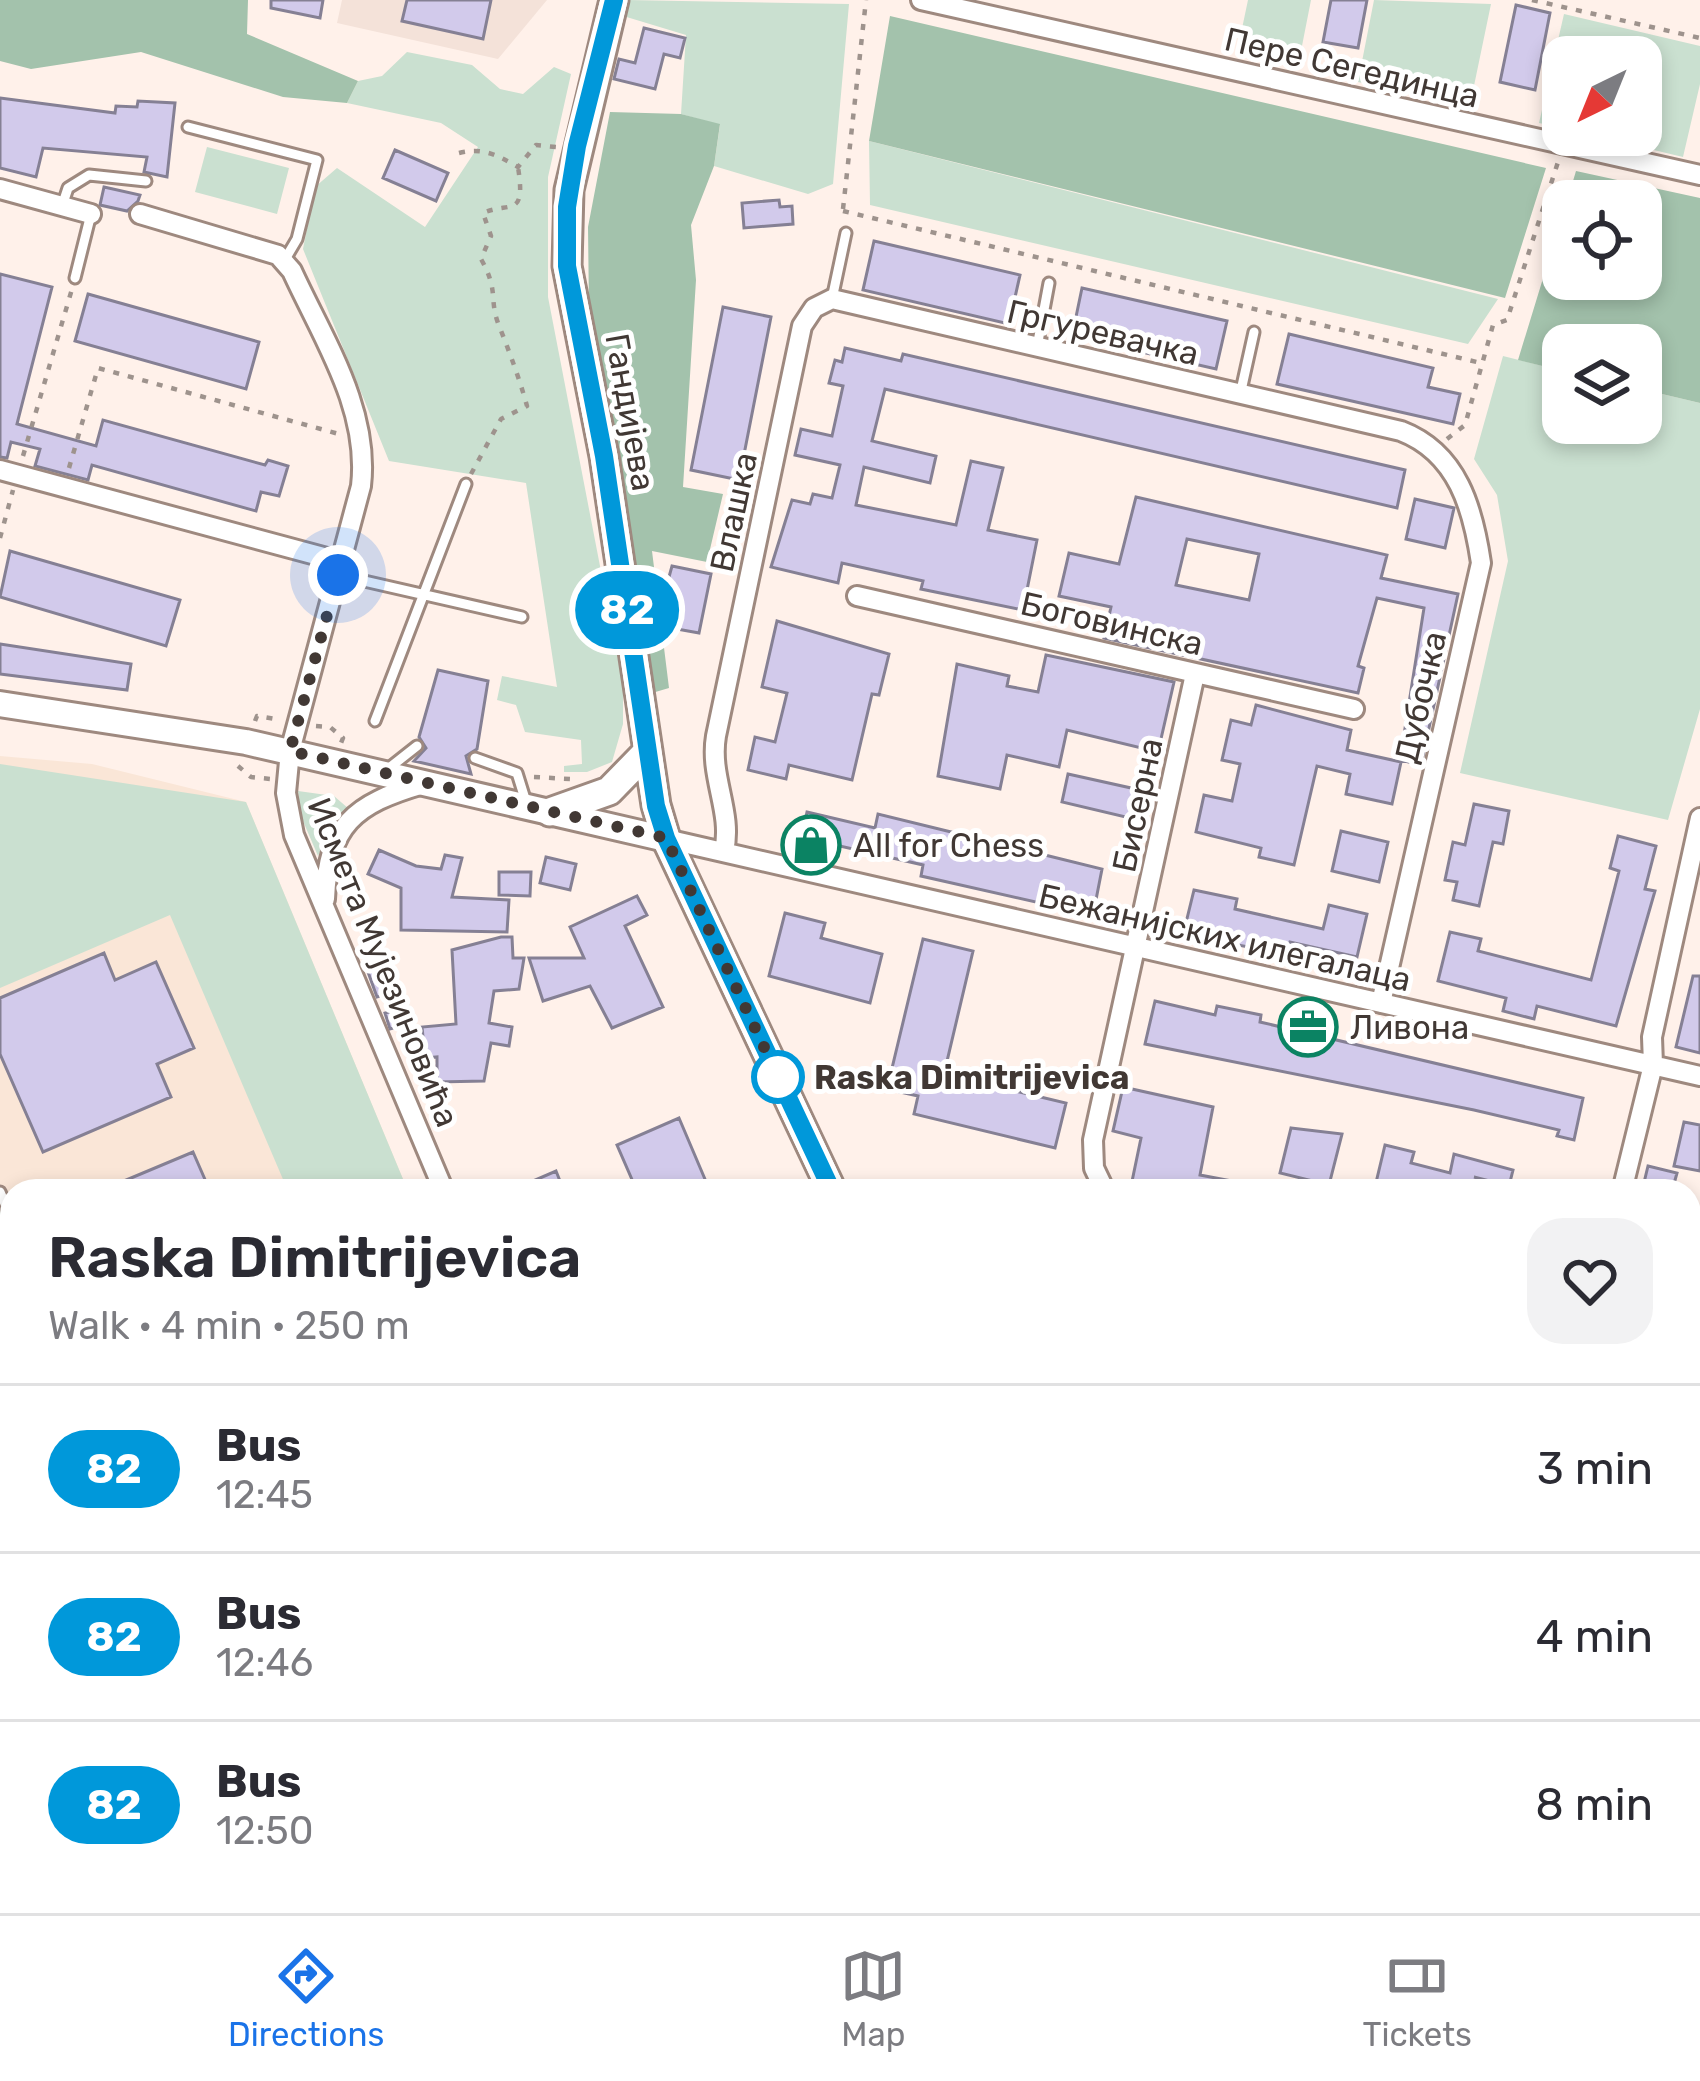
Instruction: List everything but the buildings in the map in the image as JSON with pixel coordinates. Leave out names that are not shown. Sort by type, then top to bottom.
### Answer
[{"type":"main road","name":"Гандијева","points":[[614,0],[577,146],[567,207],[567,266],[604,456],[648,751],[666,838],[826,1179]]},
{"type":"main road","points":[[538,810],[609,790],[648,751]]},
{"type":"street","name":"Пере Сегединца","points":[[921,0],[1542,141]]},
{"type":"street","name":"Пере Сегединца","points":[[1611,156],[1700,175]]},
{"type":"street","points":[[0,188],[91,214]]},
{"type":"street","points":[[140,214],[259,246],[284,261],[349,394],[362,440]]},
{"type":"street","name":"Влашка","points":[[724,851],[728,830],[713,751],[802,326],[814,308],[832,299]]},
{"type":"street","name":"Гргуревачка","points":[[832,299],[1402,431]]},
{"type":"street","name":"Дубочка","points":[[1381,1003],[1481,563],[1475,519],[1457,477],[1433,449],[1402,431]]},
{"type":"street","name":"Исмета Мујезиновића","points":[[362,440],[361,486],[290,751],[287,806],[325,910],[439,1179]]},
{"type":"street","points":[[9,472],[340,569]]},
{"type":"street","name":"Боговинска","points":[[857,596],[1354,709]]},
{"type":"street","name":"Бисерна","points":[[1099,1179],[1093,1140],[1195,674]]},
{"type":"street","points":[[0,704],[290,751],[666,838]]},
{"type":"street","points":[[325,910],[326,872],[333,842],[345,824],[372,800],[423,784]]},
{"type":"street","points":[[1625,1179],[1653,1065],[1652,1037],[1700,818]]},
{"type":"street","name":"Бежанијских илегалаца","points":[[666,838],[1700,1076]]},
{"type":"lane","points":[[188,128],[316,160],[297,239],[284,261]]},
{"type":"lane","points":[[62,206],[73,182],[89,175],[146,181]]},
{"type":"lane","points":[[75,278],[91,214]]},
{"type":"lane","points":[[832,299],[846,233]]},
{"type":"lane","points":[[1036,347],[1049,283]]},
{"type":"lane","points":[[1240,395],[1254,332]]},
{"type":"lane","points":[[375,721],[466,484]]},
{"type":"lane","points":[[340,569],[522,617]]},
{"type":"lane","points":[[382,774],[418,746]]},
{"type":"lane","points":[[475,758],[517,773],[538,810]]},
{"type":"path","points":[[846,233],[843,212],[866,0]]},
{"type":"path","points":[[1532,0],[1700,38]]},
{"type":"path","points":[[466,484],[501,419],[527,406],[513,353],[496,318],[496,285],[481,259],[491,236],[483,213],[515,205],[521,190],[518,167],[536,145],[562,148]]},
{"type":"path","points":[[459,153],[475,149],[518,167]]},
{"type":"path","points":[[1433,449],[1465,425],[1493,325],[1507,320],[1561,156]]},
{"type":"path","points":[[843,212],[1481,363]]},
{"type":"path","points":[[0,538],[9,472],[75,278]]},
{"type":"path","points":[[63,487],[98,368],[362,440]]},
{"type":"shaded area","points":[[342,0],[547,0],[498,59],[337,23]]},
{"type":"shaded area","points":[[0,756],[92,764],[246,802],[403,1179],[0,1179]]},
{"type":"green space","points":[[0,0],[248,0],[247,34],[358,81],[347,103],[283,97],[141,52],[31,69],[0,61]]},
{"type":"green space","points":[[627,0],[849,4],[833,184],[808,194],[714,166],[720,125],[681,114],[686,35],[620,15]]},
{"type":"green space","points":[[1248,0],[1311,0],[1301,51],[1240,38]]},
{"type":"green space","points":[[1374,0],[1491,4],[1470,105],[1358,82]]},
{"type":"green space","points":[[1564,14],[1658,36],[1559,36]]},
{"type":"green space","points":[[890,16],[1546,168],[1505,298],[869,141]]},
{"type":"green space","points":[[1662,37],[1700,46],[1700,84],[1683,157],[1662,152]]},
{"type":"green space","points":[[407,52],[472,65],[500,89],[523,94],[554,67],[571,74],[548,177],[548,297],[623,685],[623,724],[612,762],[587,772],[564,772],[564,766],[582,764],[581,740],[525,732],[516,705],[497,700],[502,676],[557,687],[526,483],[389,461],[303,249],[315,187],[337,168],[425,227],[478,147],[441,123],[347,103],[358,81],[382,76]]},
{"type":"green space","points":[[610,112],[681,114],[720,124],[714,166],[691,225],[696,280],[683,487],[723,494],[707,562],[652,551],[669,688],[652,693],[589,310],[588,227]]},
{"type":"green space","points":[[869,141],[1498,299],[1468,344],[870,205]]},
{"type":"green space","points":[[207,147],[289,168],[277,214],[195,192]]},
{"type":"green space","points":[[1576,171],[1617,180],[1573,180]]},
{"type":"green space","points":[[1662,190],[1700,198],[1700,403],[1662,394],[1662,324],[1542,324],[1542,366],[1518,360],[1542,282],[1542,300],[1662,300]]},
{"type":"green space","points":[[1503,356],[1542,366],[1542,444],[1662,444],[1662,394],[1700,403],[1700,709],[1668,820],[1460,773],[1508,561],[1497,495],[1474,459]]},
{"type":"green space","points":[[0,764],[246,802],[403,1179],[283,1179],[170,915],[0,988]]},
{"type":"green space","points":[[298,791],[334,796],[349,809],[332,826],[318,856],[300,814]]},
{"type":"bus line","name":"82","points":[[614,0],[577,146],[567,207],[567,266],[604,456],[656,806],[666,838],[826,1179]]},
{"type":"place","name":"All for Chess","points":[[811,845]]},
{"type":"place","name":"Ливона","points":[[1308,1027]]},
{"type":"place","name":"Raska Dimitrijevica","points":[[778,1077]]},
{"type":"route","points":[[338,575],[290,751],[666,838],[778,1077]]}]
